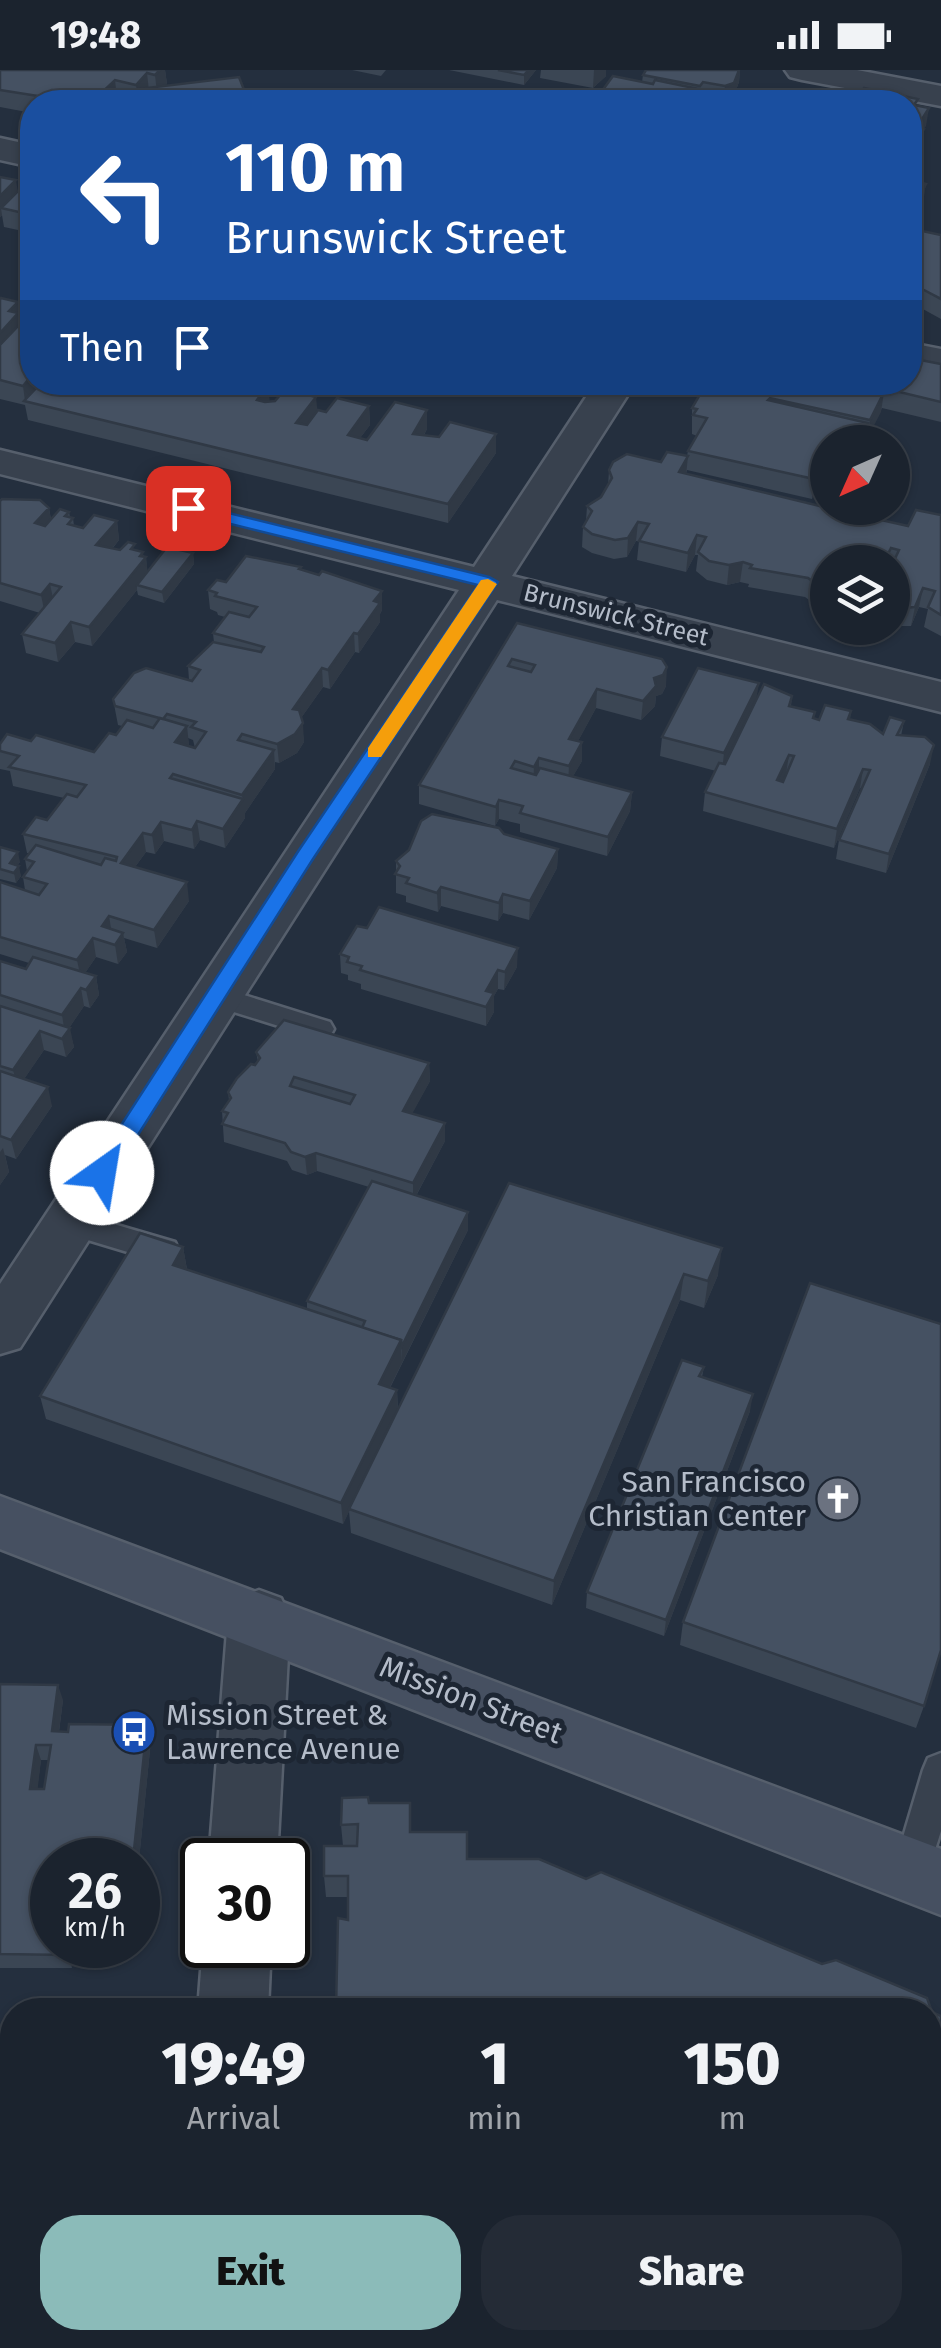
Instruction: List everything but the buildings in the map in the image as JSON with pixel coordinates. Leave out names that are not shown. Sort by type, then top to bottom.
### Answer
[{"type":"main road","name":"Mission Street","points":[[0,1522],[926,1876]]},
{"type":"street","points":[[809,71],[909,90]]},
{"type":"street","points":[[0,1331],[608,395]]},
{"type":"street","name":"Brunswick Street","points":[[0,462],[941,696]]},
{"type":"street","points":[[244,1838],[259,1618]]},
{"type":"street","points":[[234,1998],[236,1968]]},
{"type":"lane","points":[[215,996],[320,1029]]},
{"type":"lane","points":[[69,1223],[164,1251]]},
{"type":"lane","points":[[926,1876],[941,1770]]},
{"type":"slow traffic","points":[[374,753],[488,584]]},
{"type":"place","name":"San Francisco Christian Center","points":[[838,1499]]},
{"type":"place","name":"Mission Street & Lawrence Avenue","points":[[134,1732]]},
{"type":"route","points":[[102,1173],[306,854],[489,582],[188,508]]}]
